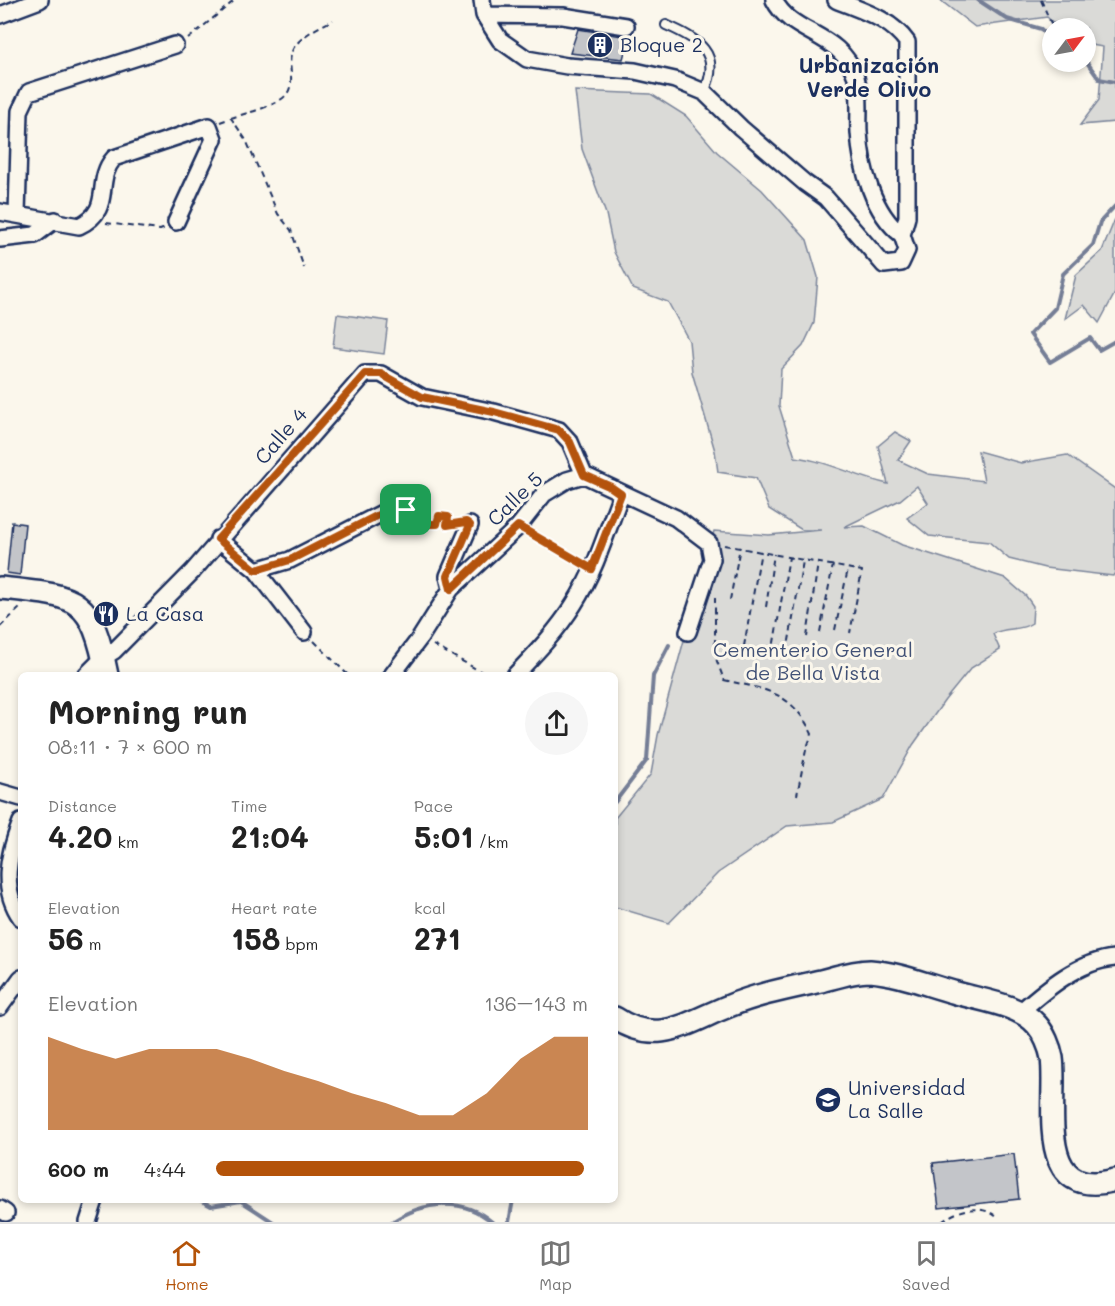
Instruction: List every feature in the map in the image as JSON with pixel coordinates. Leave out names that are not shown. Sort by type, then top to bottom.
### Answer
[{"type":"main road","points":[[0,588],[71,600],[84,607],[94,621],[105,666]]},
{"type":"main road","points":[[618,1020],[638,1030],[656,1032],[672,1029],[762,995],[869,971],[918,982],[1020,1012],[1037,1026],[1052,1058],[1052,1130],[1053,1145],[1058,1157],[1077,1178],[1096,1182],[1115,1179]]},
{"type":"street","points":[[0,15],[40,0]]},
{"type":"street","points":[[483,8],[500,40],[527,59],[567,66],[635,71],[675,80],[704,92],[777,160],[826,198],[884,265],[901,263],[908,250],[902,235],[889,226],[867,179],[859,134],[856,78],[850,65],[824,38],[791,22],[774,0]]},
{"type":"street","points":[[836,0],[880,18],[898,30],[907,42],[907,217],[902,235]]},
{"type":"street","points":[[483,8],[563,16],[626,27]]},
{"type":"street","points":[[17,214],[20,111],[29,92],[175,45]]},
{"type":"street","points":[[0,212],[79,226],[90,221],[99,211],[103,198],[104,178],[108,165],[114,158],[209,126],[214,139],[176,222]]},
{"type":"street","points":[[0,239],[35,235],[55,220]]},
{"type":"street","name":"Calle 4","points":[[105,666],[114,651],[193,571],[218,539],[365,374],[381,374],[422,397],[494,412],[559,430],[570,442],[584,475]]},
{"type":"street","points":[[584,475],[676,518],[709,543],[712,559],[688,633]]},
{"type":"street","name":"Calle 5","points":[[394,672],[420,638],[451,589],[518,526],[544,494],[567,480],[584,475]]},
{"type":"street","points":[[518,672],[549,638],[574,604],[592,569],[621,494]]},
{"type":"street","points":[[256,570],[290,560],[388,510],[406,510]]},
{"type":"street","points":[[451,589],[448,576],[470,525]]},
{"type":"street","points":[[218,539],[256,570],[304,632]]},
{"type":"street","points":[[0,792],[18,797]]},
{"type":"street","points":[[11,914],[3,882],[6,864],[18,830]]},
{"type":"street","points":[[1020,1012],[1056,982],[1103,959],[1115,958]]},
{"type":"street","points":[[0,1007],[18,982]]},
{"type":"street","points":[[88,1222],[94,1203]]},
{"type":"lane","points":[[666,25],[698,40],[706,51],[710,72],[704,92]]},
{"type":"path","points":[[175,45],[183,43],[235,0]]},
{"type":"path","points":[[1041,0],[1049,18]]},
{"type":"path","points":[[209,126],[282,99],[288,92],[292,79],[290,57],[294,47],[308,33],[333,20]]},
{"type":"path","points":[[231,118],[246,140],[278,214],[291,230],[304,268]]},
{"type":"path","points":[[122,224],[160,230],[176,222]]},
{"type":"path","points":[[406,510],[429,524],[437,524],[439,516],[448,517],[447,525],[466,522],[470,525]]},
{"type":"path","points":[[518,526],[592,569]]},
{"type":"path","points":[[709,543],[774,553],[862,571],[850,633]]},
{"type":"path","points":[[730,600],[740,547]]},
{"type":"path","points":[[744,646],[761,551]]},
{"type":"path","points":[[766,607],[774,553]]},
{"type":"path","points":[[772,654],[789,556]]},
{"type":"path","points":[[787,652],[803,559]]},
{"type":"path","points":[[807,637],[818,562]]},
{"type":"path","points":[[820,632],[833,565]]},
{"type":"path","points":[[835,630],[848,568]]},
{"type":"path","points":[[714,588],[715,656],[724,680],[782,696],[804,717],[812,734],[806,750],[797,795]]},
{"type":"path","points":[[0,627],[24,604]]},
{"type":"path","points":[[304,632],[345,672]]},
{"type":"path","points":[[420,638],[482,672]]},
{"type":"path","points":[[942,1222],[955,1211],[980,1209],[989,1210],[998,1218]]},
{"type":"green space","points":[[940,0],[1115,0],[1115,122],[1080,125],[1099,100],[1103,47],[1096,46],[1096,18],[1047,17],[975,27]]},
{"type":"green space","name":"Cementerio General de Bella Vista","points":[[575,91],[651,94],[686,116],[717,152],[762,190],[807,240],[818,277],[814,323],[803,346],[781,369],[779,406],[795,457],[819,462],[888,484],[878,446],[895,432],[911,441],[898,460],[928,474],[984,481],[978,451],[1021,463],[1067,455],[1115,489],[1115,573],[1113,576],[1045,568],[1009,559],[989,542],[929,536],[907,518],[928,503],[917,486],[900,500],[844,527],[864,526],[902,545],[1005,578],[1026,596],[1033,606],[1032,623],[993,634],[1000,650],[971,668],[945,700],[913,745],[883,799],[833,822],[787,826],[718,873],[669,923],[618,908],[618,814],[651,774],[658,735],[714,531],[769,535],[821,530],[802,530],[769,509],[756,478],[718,472],[715,451],[692,372],[689,341],[668,302],[633,289],[614,252],[606,214],[582,149]]},
{"type":"green space","points":[[1115,219],[1115,293],[1099,323],[1084,305],[1065,319],[1076,275],[1102,251]]},
{"type":"green space","points":[[337,314],[388,321],[384,354],[333,347]]},
{"type":"building","name":"Bloque 2","points":[[578,29],[629,37],[623,59],[570,53]]},
{"type":"building","points":[[12,522],[25,524],[20,575],[7,573]]},
{"type":"building","points":[[1014,1154],[1019,1199],[939,1208],[933,1163]]},
{"type":"waterway","points":[[978,0],[1007,19],[1042,30]]},
{"type":"waterway","points":[[1094,72],[1099,79],[1115,82]]},
{"type":"waterway","points":[[1115,206],[1100,222],[1093,245],[1063,274],[1055,308],[1030,334],[1050,362],[1090,338],[1099,350],[1115,341]]},
{"type":"waterway","points":[[618,798],[647,760],[653,676],[669,645]]},
{"type":"waterway","points":[[206,1203],[211,1206],[229,1203]]},
{"type":"waterway","points":[[244,1203],[273,1222]]},
{"type":"waterway","points":[[509,1222],[512,1203]]},
{"type":"waterway","points":[[392,1222],[417,1210],[443,1205],[469,1208],[492,1222]]},
{"type":"place","name":"Bloque 2","points":[[600,45]]},
{"type":"place","name":"La Casa","points":[[106,614]]},
{"type":"place","name":"Universidad La Salle","points":[[828,1100]]},
{"type":"district","name":"Urbanización Verde Olivo","points":[[869,78]]},
{"type":"route","points":[[365,374],[381,374],[422,397],[494,412],[559,430],[570,442],[584,475],[621,494],[592,569],[518,526],[451,589],[448,576],[470,525],[466,522],[447,525],[448,517],[439,516],[437,524],[429,524],[406,510],[388,510],[290,560],[256,570],[218,539],[365,374]]}]
